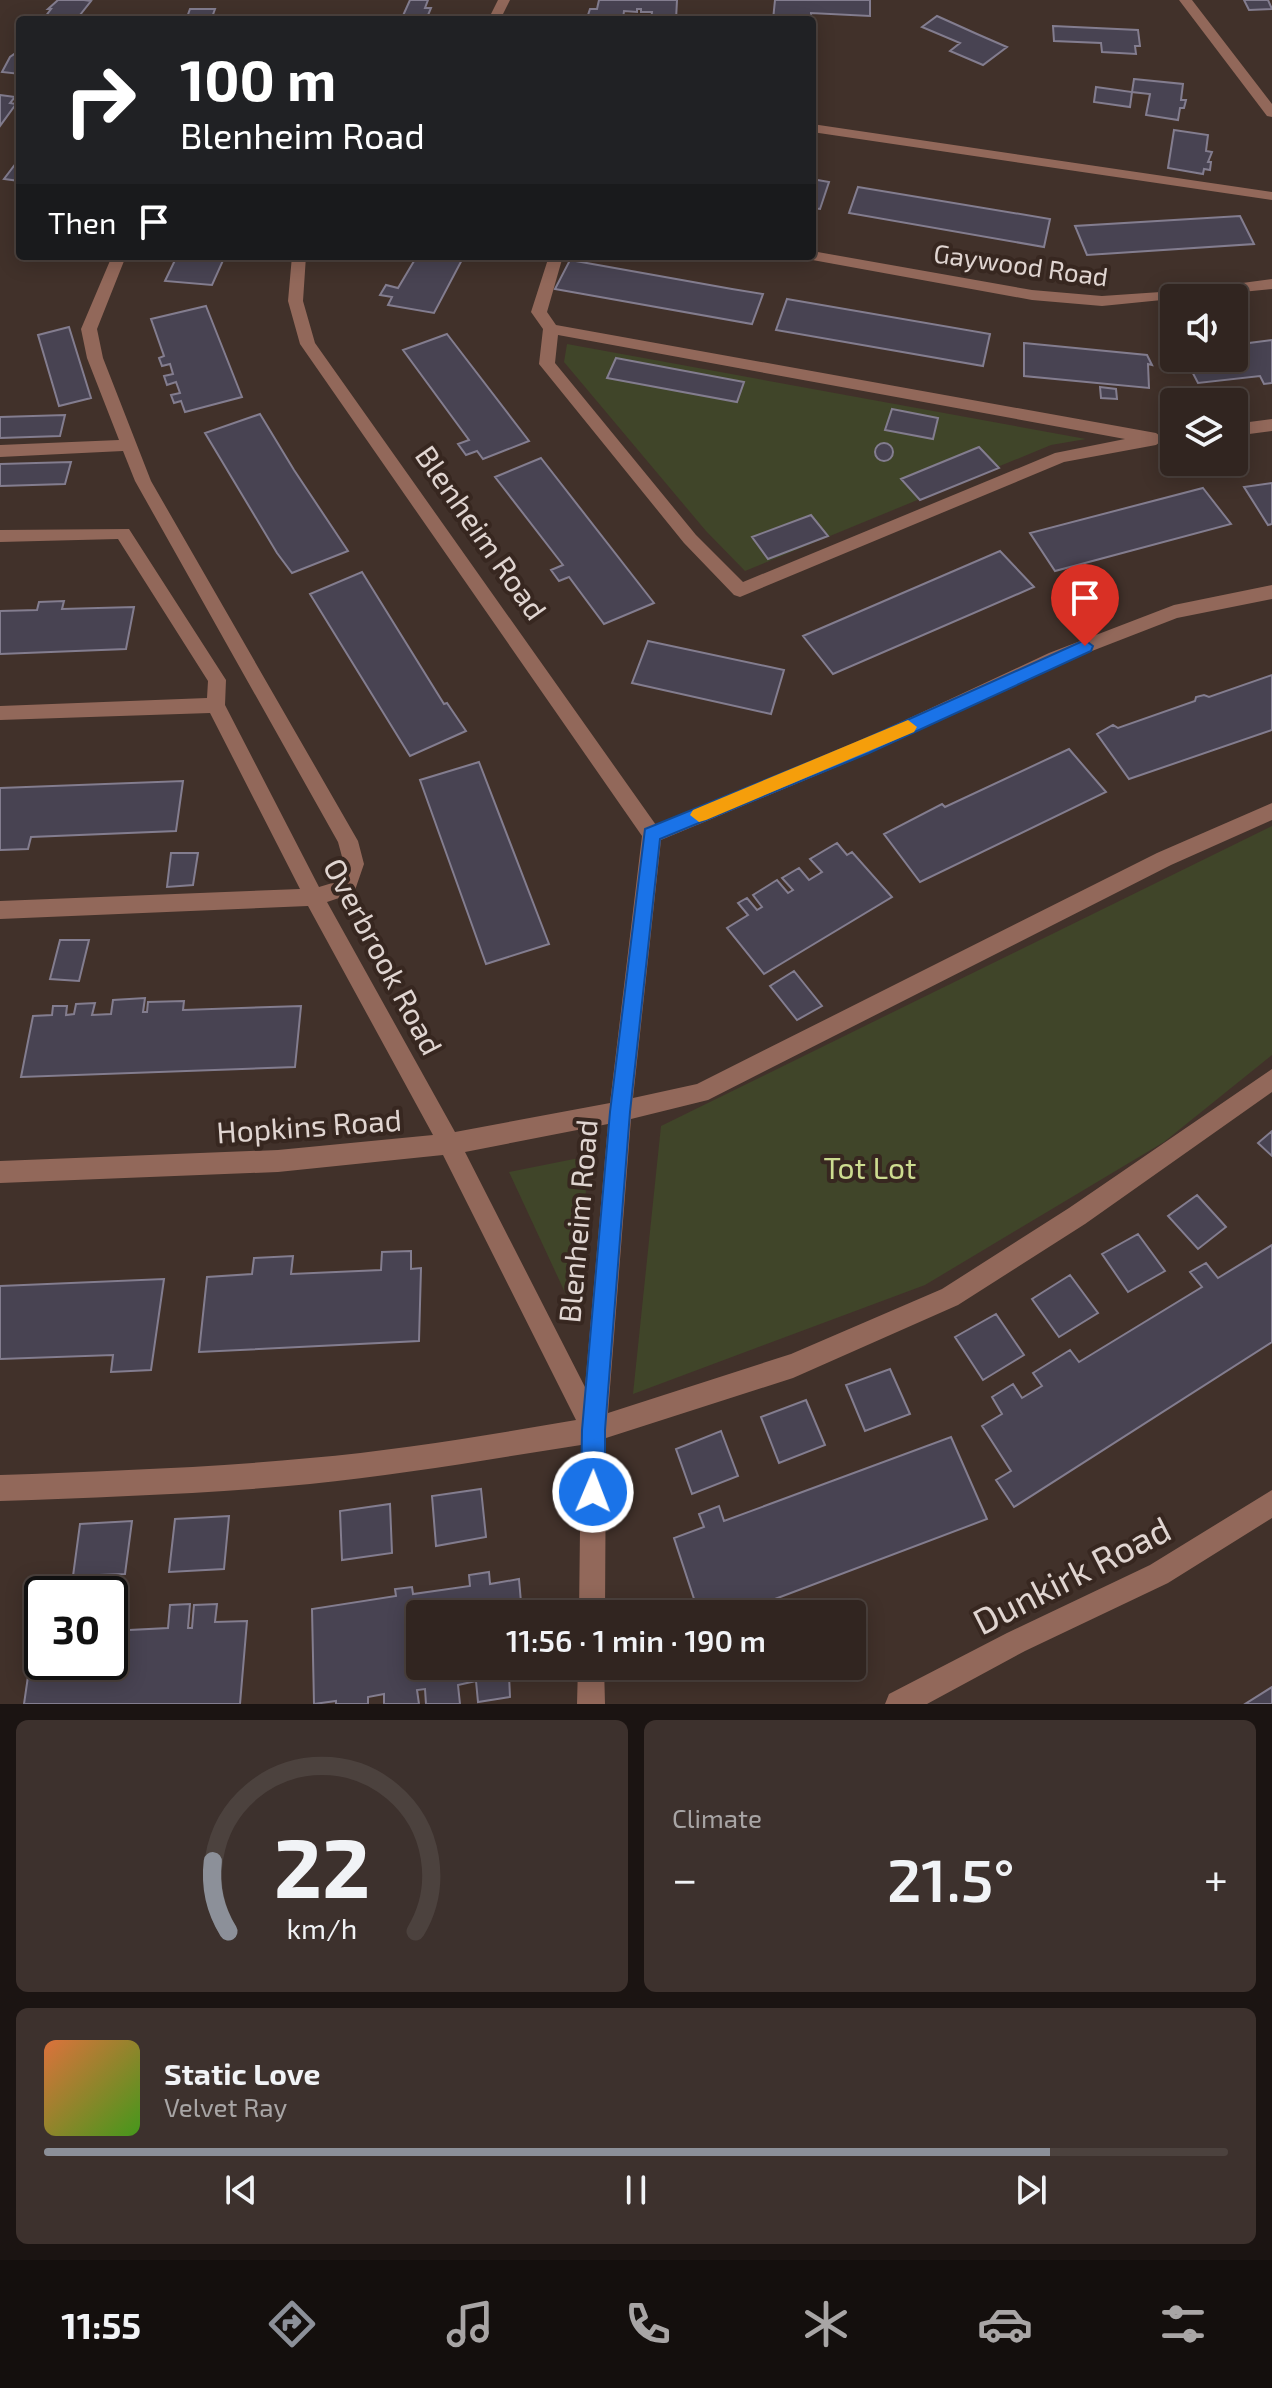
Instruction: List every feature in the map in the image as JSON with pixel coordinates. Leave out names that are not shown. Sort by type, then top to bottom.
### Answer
[{"type":"street","points":[[1185,0],[1272,113]]},
{"type":"street","points":[[816,129],[1272,196]]},
{"type":"street","name":"Gaywood Road","points":[[816,257],[1032,295],[1102,301],[1190,295],[1272,284]]},
{"type":"street","points":[[0,910],[314,897],[347,887],[354,864],[348,841],[151,494],[129,445],[95,358],[89,329],[117,260]]},
{"type":"street","name":"Blenheim Road","points":[[298,260],[293,277],[294,299],[297,318],[308,344],[652,835],[620,1112],[594,1430],[592,1600]]},
{"type":"street","points":[[555,260],[539,312],[551,329],[547,364],[690,539],[740,590],[1061,457],[1160,439]]},
{"type":"street","points":[[551,329],[1156,439]]},
{"type":"street","points":[[1248,428],[1272,425]]},
{"type":"street","points":[[0,451],[129,445]]},
{"type":"street","name":"Overbrook Road","points":[[0,536],[123,533],[217,680],[216,705],[314,897],[449,1143],[594,1430]]},
{"type":"street","points":[[652,835],[863,748],[1055,658],[1174,612],[1272,592]]},
{"type":"street","points":[[0,713],[216,705]]},
{"type":"street","name":"Hopkins Road","points":[[0,1172],[313,1159],[449,1143],[620,1112],[700,1093],[1164,859],[1272,811]]},
{"type":"street","points":[[0,1488],[186,1481],[311,1471],[422,1458],[594,1430],[793,1366],[950,1297],[1077,1216],[1272,1079]]},
{"type":"street","name":"Dunkirk Road","points":[[899,1704],[1016,1642],[1159,1574],[1272,1503]]},
{"type":"street","points":[[591,1680],[591,1704]]},
{"type":"green space","points":[[567,344],[1086,439],[1051,445],[745,571],[706,531],[564,362]]},
{"type":"green space","name":"Tot Lot","points":[[1272,826],[1272,1055],[1164,1142],[925,1285],[633,1394],[661,1126]]},
{"type":"green space","points":[[589,1156],[575,1314],[509,1172]]},
{"type":"building","points":[[58,0],[91,1],[79,16],[46,16],[51,9],[48,9]]},
{"type":"building","points":[[410,0],[428,0],[425,8],[431,8],[428,16],[403,16]]},
{"type":"building","points":[[599,0],[677,0],[676,16],[652,16],[652,12],[637,9],[637,12],[624,11],[623,16],[588,16],[590,9],[597,9]]},
{"type":"building","points":[[775,0],[870,0],[870,16],[811,13],[811,16],[773,16]]},
{"type":"building","points":[[1244,0],[1268,0],[1272,9],[1249,10]]},
{"type":"building","points":[[190,9],[215,9],[212,16],[187,16]]},
{"type":"building","points":[[937,16],[1007,47],[983,65],[950,51],[960,43],[922,27]]},
{"type":"building","points":[[1053,26],[1138,30],[1140,46],[1135,46],[1136,54],[1102,52],[1101,43],[1054,41]]},
{"type":"building","points":[[16,53],[16,74],[2,72]]},
{"type":"building","points":[[1134,79],[1183,84],[1181,100],[1186,100],[1184,108],[1180,108],[1178,120],[1146,115],[1150,94],[1132,92]]},
{"type":"building","points":[[1096,87],[1132,92],[1130,107],[1094,102]]},
{"type":"building","points":[[0,95],[15,97],[10,103],[16,104],[0,126]]},
{"type":"building","points":[[1174,130],[1208,135],[1206,151],[1212,152],[1208,162],[1211,162],[1210,170],[1204,169],[1203,174],[1168,168]]},
{"type":"building","points":[[16,163],[16,180],[4,179]]},
{"type":"building","points":[[816,180],[829,182],[820,209],[816,208]]},
{"type":"building","points":[[858,187],[1050,219],[1044,247],[849,213]]},
{"type":"building","points":[[1240,216],[1254,244],[1087,255],[1075,226]]},
{"type":"building","points":[[175,260],[223,260],[212,285],[165,281]]},
{"type":"building","points":[[415,260],[462,260],[434,313],[388,305],[392,297],[380,295],[386,285],[398,288]]},
{"type":"building","points":[[570,260],[763,294],[752,324],[555,289]]},
{"type":"building","points":[[787,299],[990,334],[983,366],[776,330]]},
{"type":"building","points":[[206,306],[242,397],[185,412],[181,401],[174,403],[171,395],[180,393],[176,382],[167,385],[164,376],[173,374],[170,364],[162,366],[159,358],[164,356],[151,319]]},
{"type":"building","points":[[69,327],[91,398],[59,406],[38,335]]},
{"type":"building","points":[[447,334],[529,441],[483,459],[477,451],[466,455],[458,444],[469,440],[403,350]]},
{"type":"building","points":[[1272,340],[1272,383],[1264,384],[1260,376],[1198,383],[1192,372],[1248,372],[1248,343]]},
{"type":"building","points":[[1024,343],[1147,355],[1152,365],[1148,364],[1149,388],[1024,376]]},
{"type":"building","points":[[616,358],[744,382],[737,402],[607,378]]},
{"type":"building","points":[[1100,387],[1116,389],[1117,399],[1101,398]]},
{"type":"building","points":[[892,409],[938,418],[933,439],[885,430]]},
{"type":"building","points":[[260,414],[348,551],[292,573],[277,553],[205,433]]},
{"type":"building","points":[[65,415],[60,436],[0,438],[0,417]]},
{"type":"building","points":[[884,443],[893,452],[884,461],[875,452]]},
{"type":"building","points":[[979,447],[999,468],[920,500],[901,479]]},
{"type":"building","points":[[541,458],[654,603],[604,624],[569,577],[559,581],[551,570],[563,565],[495,477]]},
{"type":"building","points":[[71,462],[65,484],[0,486],[0,464]]},
{"type":"building","points":[[1272,483],[1272,524],[1268,525],[1244,487]]},
{"type":"building","points":[[1203,488],[1231,524],[1055,571],[1030,533]]},
{"type":"building","points":[[811,515],[828,536],[768,559],[752,537]]},
{"type":"building","points":[[1000,551],[1034,587],[833,674],[803,636]]},
{"type":"building","points":[[362,572],[444,704],[447,703],[466,731],[410,756],[310,594]]},
{"type":"building","points":[[64,601],[62,609],[134,607],[126,649],[0,654],[0,611],[37,610],[39,602]]},
{"type":"building","points":[[648,641],[784,670],[771,714],[632,683]]},
{"type":"building","points":[[1272,675],[1272,730],[1129,779],[1097,734],[1113,725],[1118,728],[1195,701],[1196,697],[1209,697]]},
{"type":"building","points":[[1069,749],[1106,792],[920,882],[884,834],[942,804],[945,807]]},
{"type":"building","points":[[479,762],[549,944],[486,964],[420,780]]},
{"type":"building","points":[[183,781],[176,831],[31,837],[28,849],[0,850],[0,788]]},
{"type":"building","points":[[837,843],[847,855],[852,852],[892,897],[764,974],[727,928],[748,915],[738,903],[747,898],[757,910],[762,907],[753,895],[777,880],[788,893],[793,890],[782,878],[799,868],[809,880],[822,872],[810,859]]},
{"type":"building","points":[[171,853],[198,853],[193,885],[167,887]]},
{"type":"building","points":[[60,940],[89,940],[79,981],[50,979]]},
{"type":"building","points":[[794,971],[822,1006],[797,1020],[770,986]]},
{"type":"building","points":[[145,998],[143,1012],[147,1012],[148,1002],[184,1001],[183,1010],[301,1006],[295,1067],[21,1077],[33,1016],[52,1015],[53,1006],[67,1006],[66,1015],[74,1014],[76,1004],[95,1003],[92,1015],[111,1014],[113,1000]]},
{"type":"building","points":[[1272,1131],[1272,1156],[1258,1143]]},
{"type":"building","points":[[1197,1195],[1226,1227],[1198,1249],[1168,1216]]},
{"type":"building","points":[[1138,1234],[1165,1271],[1128,1292],[1102,1254]]},
{"type":"building","points":[[1272,1245],[1272,1342],[1014,1507],[996,1480],[1011,1471],[982,1426],[1002,1414],[992,1397],[1013,1384],[1022,1398],[1042,1386],[1033,1373],[1070,1350],[1079,1362],[1202,1287],[1190,1272],[1206,1263],[1218,1278]]},
{"type":"building","points":[[411,1251],[411,1269],[421,1268],[419,1341],[199,1352],[207,1277],[252,1274],[254,1258],[293,1256],[291,1274],[381,1270],[382,1252]]},
{"type":"building","points":[[1070,1275],[1098,1313],[1059,1337],[1032,1299]]},
{"type":"building","points":[[164,1279],[151,1370],[111,1372],[113,1355],[0,1359],[0,1286]]},
{"type":"building","points":[[996,1314],[1024,1355],[983,1380],[955,1337]]},
{"type":"building","points":[[890,1369],[910,1414],[865,1431],[846,1385]]},
{"type":"building","points":[[806,1400],[825,1445],[779,1463],[761,1417]]},
{"type":"building","points":[[721,1431],[738,1476],[692,1494],[676,1449]]},
{"type":"building","points":[[951,1437],[987,1519],[772,1600],[694,1600],[674,1538],[704,1527],[699,1514],[719,1506],[724,1521]]},
{"type":"building","points":[[481,1489],[486,1537],[436,1546],[432,1496]]},
{"type":"building","points":[[390,1504],[392,1553],[342,1560],[340,1511]]},
{"type":"building","points":[[229,1516],[224,1569],[169,1572],[175,1519]]},
{"type":"building","points":[[132,1521],[125,1574],[73,1576],[80,1524]]},
{"type":"building","points":[[489,1572],[490,1584],[519,1579],[521,1600],[406,1600],[406,1680],[509,1680],[510,1697],[478,1702],[476,1681],[458,1685],[460,1704],[426,1704],[425,1689],[417,1690],[419,1704],[384,1704],[384,1694],[368,1697],[368,1704],[336,1704],[336,1701],[314,1704],[312,1609],[396,1596],[395,1589],[412,1587],[413,1594],[470,1586],[469,1575]]},
{"type":"building","points":[[190,1604],[188,1628],[192,1628],[194,1605],[217,1604],[215,1622],[247,1621],[240,1704],[24,1704],[27,1680],[128,1680],[128,1630],[168,1628],[170,1605]]},
{"type":"building","points":[[1272,1687],[1272,1704],[1245,1704]]},
{"type":"slow traffic","points":[[699,815],[908,727]]},
{"type":"route","points":[[593,1492],[594,1430],[620,1112],[652,835],[863,748],[1085,646]]}]
